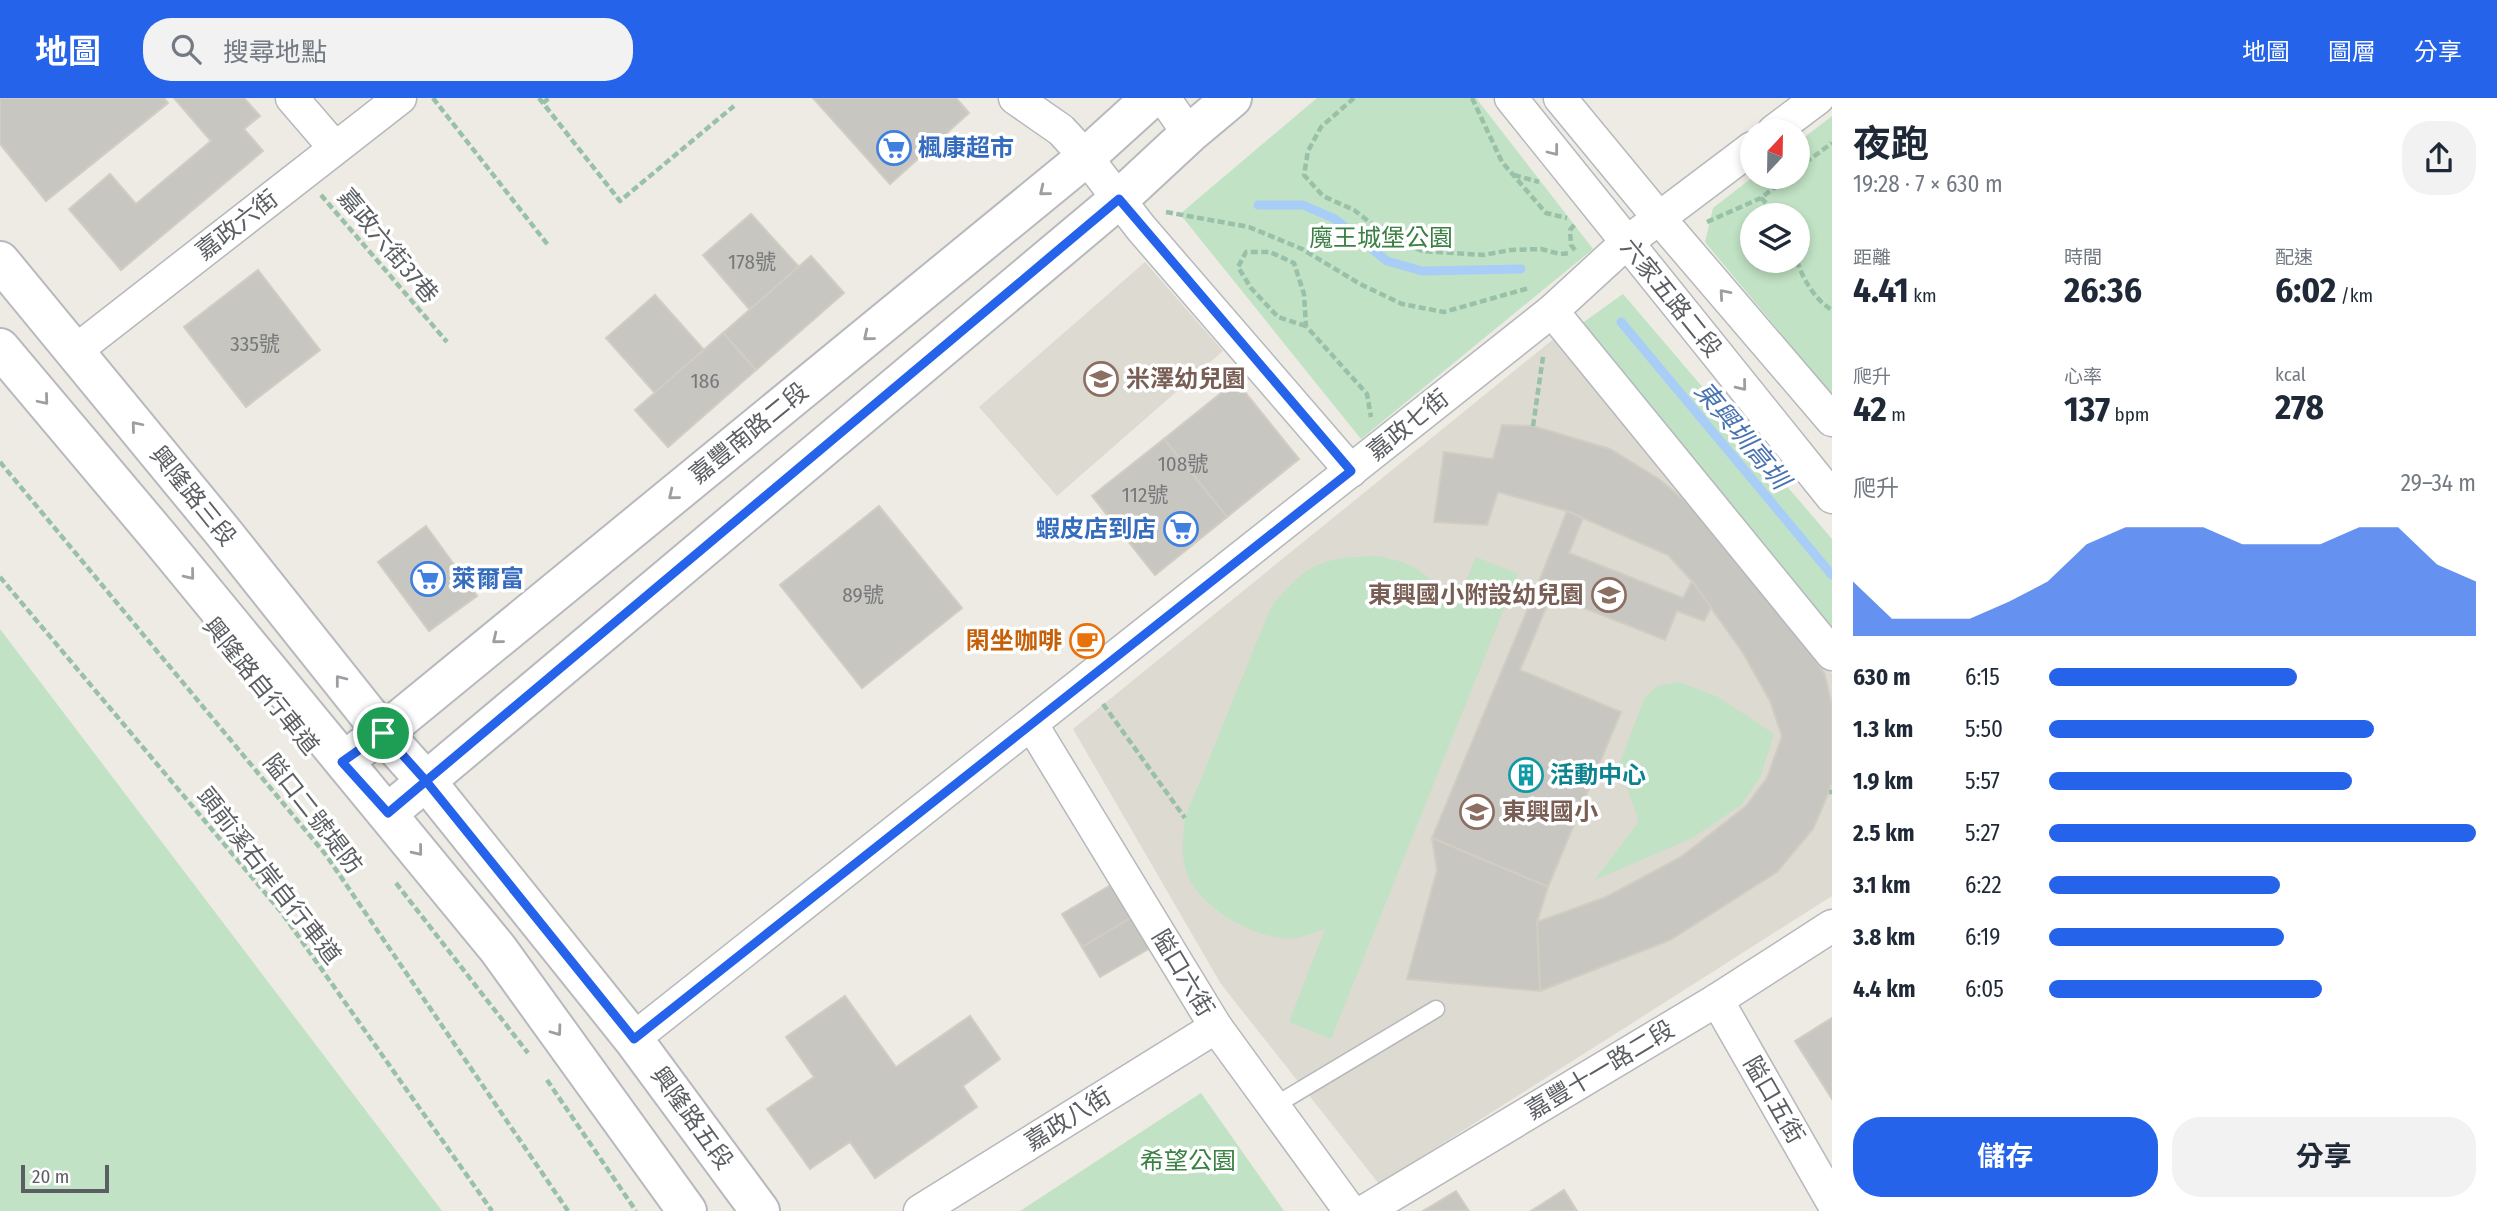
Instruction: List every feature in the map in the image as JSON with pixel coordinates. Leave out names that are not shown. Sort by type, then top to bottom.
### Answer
[{"type":"street","points":[[292,98],[335,148]]},
{"type":"street","name":"嘉政六街","points":[[74,352],[400,98]]},
{"type":"street","points":[[1014,98],[1061,130],[1086,157],[1351,471]]},
{"type":"street","name":"嘉豐南路二段","points":[[342,762],[383,733],[1086,157],[1151,98]]},
{"type":"street","points":[[1164,98],[1189,134]]},
{"type":"street","points":[[388,813],[1119,199],[1232,98]]},
{"type":"street","name":"六家五路二段","points":[[1511,98],[1832,497]]},
{"type":"street","name":"六家五路二段","points":[[1560,98],[1832,420]]},
{"type":"street","points":[[1790,119],[1818,98]]},
{"type":"street","name":"嘉政七街","points":[[634,1039],[1552,311],[1626,243],[1740,157]]},
{"type":"street","name":"興隆路三段","points":[[0,261],[223,532],[383,733]]},
{"type":"street","points":[[1552,311],[1832,654]]},
{"type":"street","points":[[0,348],[498,949],[687,1211]]},
{"type":"street","name":"隘口六街","points":[[1032,725],[1216,1027],[1350,1211]]},
{"type":"street","name":"興隆路五段","points":[[383,733],[426,781],[634,1039],[760,1211]]},
{"type":"street","name":"嘉豐十一路二段","points":[[1365,1211],[1717,1000],[1832,926]]},
{"type":"street","name":"隘口五街","points":[[1717,1000],[1832,1201]]},
{"type":"street","name":"嘉政八街","points":[[920,1211],[1216,1027]]},
{"type":"lane","points":[[1274,1106],[1436,1009]]},
{"type":"path","points":[[433,98],[548,245]]},
{"type":"path","points":[[549,98],[541,100],[620,201],[734,107]]},
{"type":"path","points":[[1354,98],[1321,127],[1308,151],[1304,176],[1323,196],[1354,210],[1385,234],[1422,251],[1484,255],[1520,249],[1541,249],[1560,254],[1576,252],[1569,259]]},
{"type":"path","points":[[1472,98],[1502,162],[1523,188],[1546,213],[1578,220]]},
{"type":"path","points":[[1810,159],[1832,143]]},
{"type":"path","name":"嘉政六街37巷","points":[[302,173],[447,342]]},
{"type":"path","points":[[1702,224],[1761,198],[1773,189]]},
{"type":"path","points":[[1761,198],[1766,203]]},
{"type":"path","points":[[1160,211],[1249,228],[1302,249],[1360,284],[1402,304],[1444,312],[1535,285]]},
{"type":"path","points":[[1306,326],[1304,293],[1294,263],[1270,252],[1245,252],[1238,267],[1251,288],[1278,317],[1306,326],[1367,394],[1378,448]]},
{"type":"path","points":[[1803,273],[1824,305],[1832,310]]},
{"type":"path","points":[[1533,426],[1539,374],[1552,311]]},
{"type":"path","name":"隘口二號堤防","points":[[0,462],[326,855],[568,1211]]},
{"type":"path","name":"頭前溪右岸自行車道","points":[[0,577],[282,913],[492,1211]]},
{"type":"path","points":[[1086,681],[1185,818]]},
{"type":"path","points":[[391,876],[528,1054]]},
{"type":"path","points":[[544,1076],[636,1211]]},
{"type":"shaded area","name":"米澤幼兒園","points":[[1145,262],[1223,351],[1057,496],[979,407]]},
{"type":"shaded area","name":"東興國小","points":[[1556,337],[1832,674],[1832,896],[1379,1184],[1221,984],[1073,729]]},
{"type":"green space","name":"魔王城堡公園","points":[[1317,98],[1476,98],[1593,249],[1361,439],[1180,214]]},
{"type":"green space","points":[[1832,116],[1832,395],[1705,242],[1713,208],[1740,187],[1810,189],[1810,133]]},
{"type":"green space","points":[[1623,294],[1832,539],[1832,627],[1581,324]]},
{"type":"green space","points":[[1376,556],[1404,563],[1422,572],[1455,608],[1476,557],[1518,574],[1331,1039],[1289,1022],[1325,929],[1299,937],[1281,938],[1249,929],[1219,911],[1195,888],[1185,869],[1185,818],[1271,607],[1295,581],[1316,566],[1341,559]]},
{"type":"green space","points":[[0,629],[442,1211],[0,1211]]},
{"type":"green space","points":[[1679,682],[1718,697],[1774,734],[1760,777],[1741,805],[1692,838],[1595,880],[1639,821],[1619,765],[1644,699],[1657,686]]},
{"type":"green space","name":"希望公園","points":[[1201,1093],[1284,1211],[1020,1211]]},
{"type":"building","points":[[0,98],[164,98],[168,103],[46,201],[0,144]]},
{"type":"building","points":[[174,98],[244,98],[260,116],[244,129],[263,151],[121,270],[69,209],[110,174],[136,204],[211,141]]},
{"type":"building","name":"楓康超市","points":[[813,98],[956,98],[969,113],[890,184]]},
{"type":"building","points":[[751,214],[799,267],[750,310],[703,255]]},
{"type":"building","points":[[811,256],[844,293],[756,370],[723,333]]},
{"type":"building","points":[[258,270],[320,350],[246,407],[184,327]]},
{"type":"building","points":[[655,295],[704,350],[655,393],[606,338]]},
{"type":"building","points":[[723,333],[756,370],[668,447],[635,410]]},
{"type":"building","points":[[1236,381],[1299,459],[1227,517],[1164,439]]},
{"type":"building","points":[[1502,425],[1533,426],[1610,449],[1659,479],[1692,507],[1796,628],[1825,675],[1832,705],[1832,781],[1829,792],[1813,829],[1777,872],[1670,940],[1540,991],[1537,922],[1606,897],[1681,857],[1746,806],[1767,778],[1782,736],[1770,701],[1743,653],[1692,581],[1668,555],[1567,511],[1498,492],[1487,525],[1434,522],[1444,452],[1493,459]]},
{"type":"building","points":[[1164,439],[1227,517],[1155,575],[1092,496]]},
{"type":"building","points":[[879,506],[962,608],[862,688],[780,585]]},
{"type":"building","points":[[1567,511],[1583,518],[1569,553],[1683,598],[1692,581],[1711,607],[1704,621],[1677,611],[1665,640],[1536,589]]},
{"type":"building","name":"萊爾富","points":[[426,526],[477,596],[429,631],[378,562]]},
{"type":"building","name":"活動中心","points":[[1536,589],[1551,596],[1520,670],[1621,712],[1548,887],[1432,838]]},
{"type":"building","points":[[1432,838],[1548,887],[1537,922],[1540,991],[1407,979],[1437,870]]},
{"type":"building","points":[[1114,883],[1134,916],[1082,947],[1062,914]]},
{"type":"building","points":[[1134,916],[1152,947],[1100,977],[1082,947]]},
{"type":"building","points":[[845,996],[896,1067],[970,1016],[1000,1059],[963,1086],[977,1107],[875,1178],[850,1142],[810,1169],[767,1109],[814,1077],[786,1037]]},
{"type":"building","points":[[1832,1018],[1832,1099],[1795,1041]]},
{"type":"building","points":[[1564,1190],[1577,1211],[1531,1211]]},
{"type":"building","points":[[1456,1191],[1469,1211],[1423,1211]]},
{"type":"waterway","name":"東興圳高圳","points":[[1258,205],[1303,205],[1335,219],[1387,261],[1422,271],[1521,269]]},
{"type":"waterway","name":"東興圳高圳","points":[[1621,322],[1832,575]]},
{"type":"place","name":"楓康超市","points":[[894,148]]},
{"type":"place","name":"米澤幼兒園","points":[[1101,379]]},
{"type":"place","name":"蝦皮店到店","points":[[1181,529]]},
{"type":"place","name":"萊爾富","points":[[428,579]]},
{"type":"place","name":"東興國小附設幼兒園","points":[[1609,595]]},
{"type":"place","name":"閑坐咖啡","points":[[1087,641]]},
{"type":"place","name":"活動中心","points":[[1526,775]]},
{"type":"place","name":"東興國小","points":[[1477,812]]},
{"type":"route","points":[[383,733],[342,762],[388,813],[426,781],[634,1039],[1351,471],[1119,199],[426,781],[383,733]]}]
